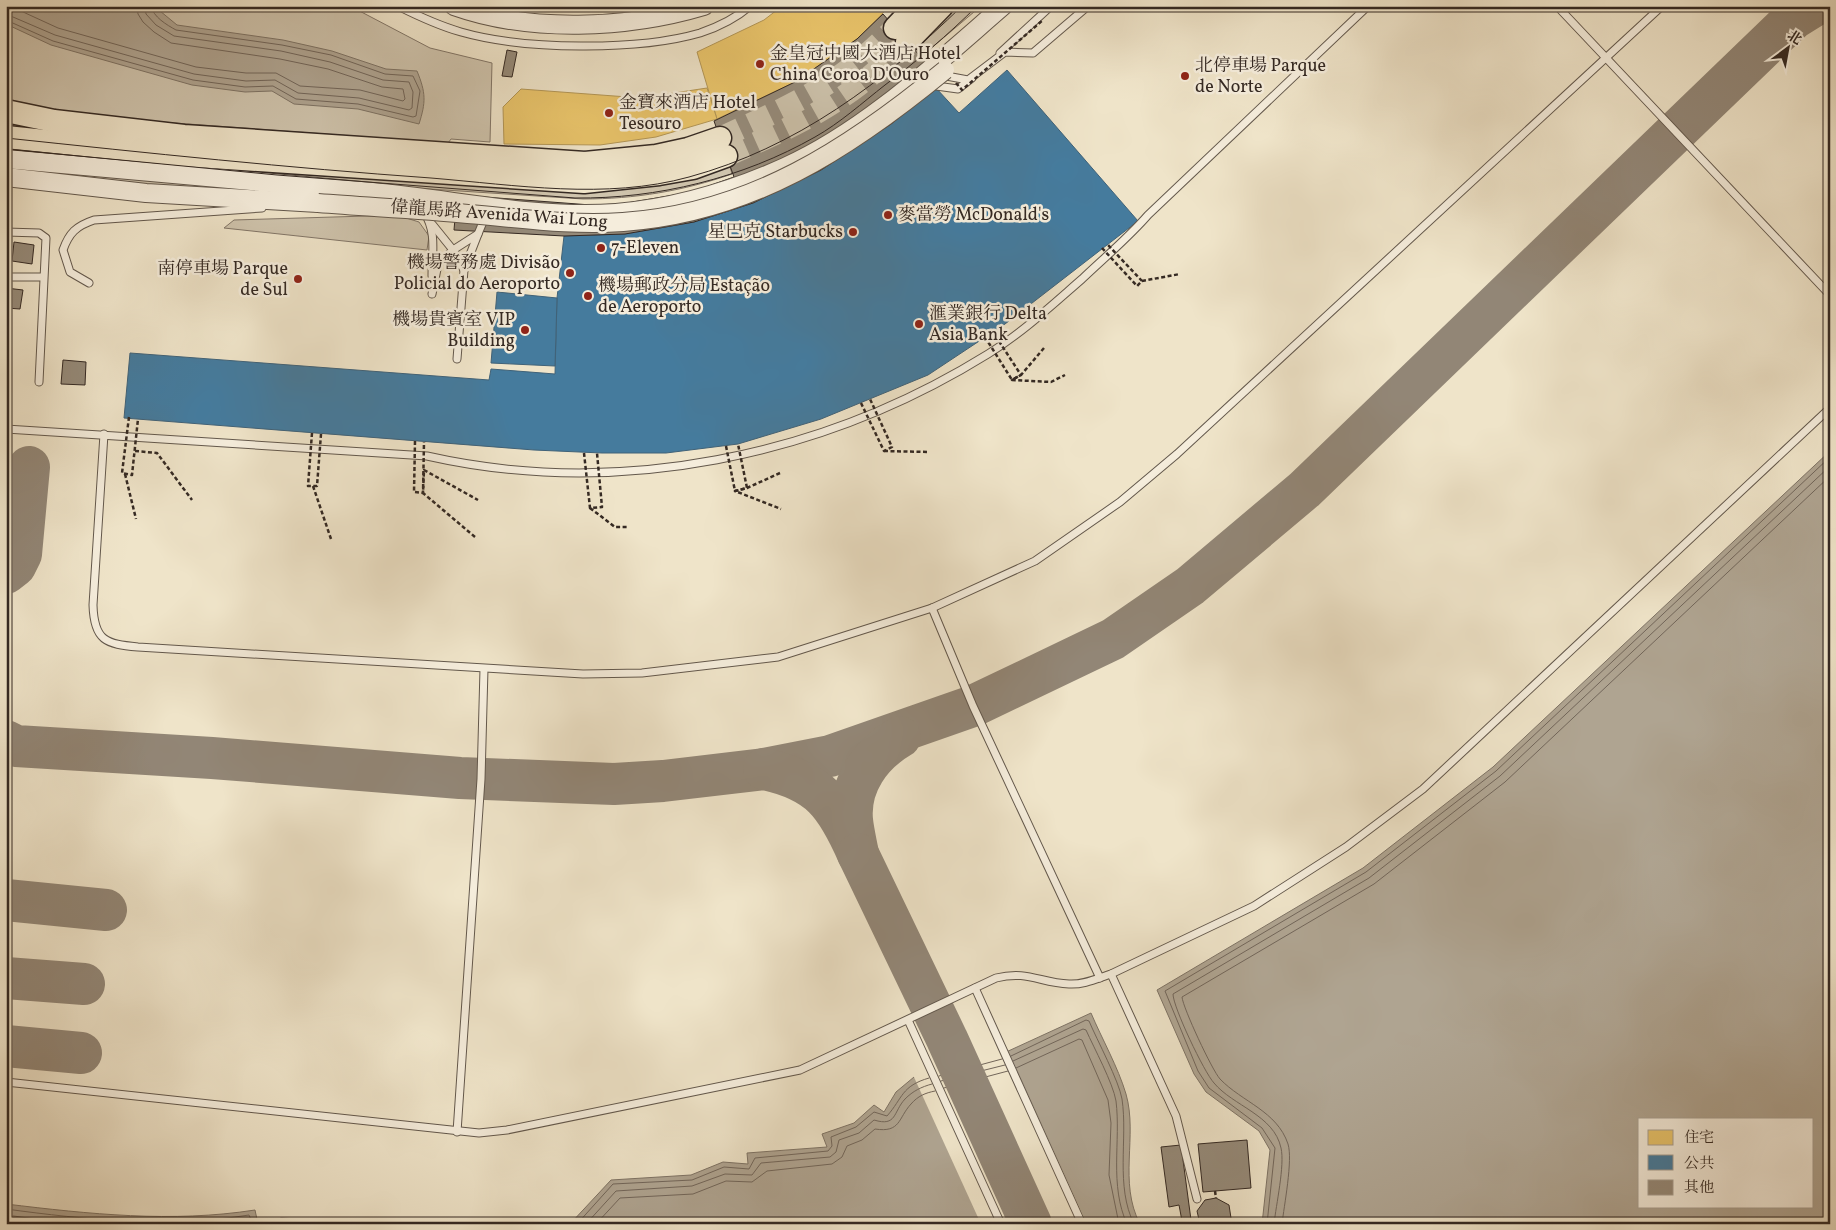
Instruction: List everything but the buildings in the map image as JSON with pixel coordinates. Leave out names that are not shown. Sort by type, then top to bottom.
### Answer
[{"type":"main road","points":[[916,6],[901,35],[942,6]]},
{"type":"main road","points":[[6,111],[54,121],[184,136],[585,163],[656,156],[688,149],[723,147],[693,168],[659,174],[584,182],[182,155],[6,137]]},
{"type":"street","points":[[454,6],[496,19],[548,24],[618,21],[667,15],[704,6]]},
{"type":"street","name":"偉龍馬路 Avenida Wai Long","points":[[6,160],[404,196],[493,208],[614,213],[674,204],[731,189],[787,167],[814,153],[874,112],[926,73],[1003,6]]},
{"type":"street","name":"偉龍馬路 Avenida Wai Long","points":[[6,176],[146,193],[595,223],[649,218],[710,205],[741,196],[815,164],[848,144],[908,100],[1018,6]]},
{"type":"lane","points":[[398,6],[461,32],[498,40],[555,44],[634,43],[700,32],[737,17],[750,6]]},
{"type":"lane","points":[[909,85],[923,84],[958,89],[998,56],[1051,6]]},
{"type":"lane","points":[[998,56],[1010,52],[1027,55],[1033,54],[1088,6]]},
{"type":"lane","points":[[6,429],[426,456],[473,466],[585,474],[659,469],[727,459],[802,440],[863,419],[925,390],[990,353],[1054,304],[1135,230],[1148,214],[1368,6]]},
{"type":"lane","points":[[1557,6],[1605,59],[1830,295]]},
{"type":"lane","points":[[104,434],[93,606],[97,633],[106,641],[138,647],[583,674],[642,673],[778,657],[932,608],[1035,561],[1120,502],[1177,454],[1662,6]]},
{"type":"lane","points":[[926,73],[964,79],[972,78]]},
{"type":"lane","points":[[404,196],[423,212],[453,250],[464,270]]},
{"type":"lane","points":[[89,283],[70,272],[62,250],[71,232],[82,224],[94,220],[318,203]]},
{"type":"lane","points":[[457,359],[464,270],[487,212],[493,208]]},
{"type":"lane","points":[[430,221],[434,236],[432,294],[438,264],[453,250],[478,234]]},
{"type":"lane","points":[[6,232],[40,233],[46,238],[39,382]]},
{"type":"lane","points":[[6,277],[44,277]]},
{"type":"lane","points":[[6,1082],[478,1134],[507,1130],[800,1070],[996,978],[1014,974],[1070,984],[1111,974],[1254,906],[1346,847],[1423,789],[1830,408]]},
{"type":"lane","points":[[932,608],[973,706],[1100,978]]},
{"type":"lane","points":[[457,1132],[481,779],[484,669]]},
{"type":"lane","points":[[1111,974],[1176,1116],[1197,1199]]},
{"type":"lane","points":[[975,988],[1082,1224]]},
{"type":"lane","points":[[908,1020],[1001,1224]]},
{"type":"path","points":[[955,82],[962,90],[1044,20]]},
{"type":"path","points":[[1108,245],[1142,281]]},
{"type":"path","points":[[1102,248],[1137,286],[1142,281],[1180,274]]},
{"type":"path","points":[[994,332],[1021,375]]},
{"type":"path","points":[[985,337],[1012,380]]},
{"type":"path","points":[[1012,380],[1021,375],[1044,348]]},
{"type":"path","points":[[1012,380],[1051,382],[1065,375]]},
{"type":"path","points":[[870,399],[892,447],[884,451]]},
{"type":"path","points":[[861,403],[884,451]]},
{"type":"path","points":[[129,417],[122,473],[125,474],[136,519]]},
{"type":"path","points":[[125,474],[132,475],[138,419]]},
{"type":"path","points":[[312,433],[308,486],[317,486],[321,434]]},
{"type":"path","points":[[415,441],[414,492],[423,493],[475,537]]},
{"type":"path","points":[[423,493],[424,442]]},
{"type":"path","points":[[738,444],[747,488]]},
{"type":"path","points":[[726,446],[735,491]]},
{"type":"path","points":[[884,451],[929,452]]},
{"type":"path","points":[[135,452],[157,453],[192,500]]},
{"type":"path","points":[[584,452],[590,508],[615,527],[627,527]]},
{"type":"path","points":[[590,508],[602,507],[597,453]]},
{"type":"path","points":[[424,470],[478,500]]},
{"type":"path","points":[[735,491],[747,488],[780,473]]},
{"type":"path","points":[[313,486],[331,539]]},
{"type":"path","points":[[735,491],[781,509]]},
{"type":"path","points":[[1215,1191],[1216,1198]]},
{"type":"shaded area","points":[[6,6],[350,6],[430,48],[492,63],[490,142],[451,139],[448,143],[79,116],[6,101]]},
{"type":"shaded area","points":[[513,6],[591,6],[553,10]]},
{"type":"shaded area","points":[[952,6],[981,6],[922,56],[913,46]]},
{"type":"shaded area","points":[[6,144],[729,163],[732,174],[659,193],[583,199],[352,184],[6,152]]},
{"type":"shaded area","points":[[31,169],[333,194],[150,189],[33,173]]},
{"type":"shaded area","points":[[367,216],[403,217],[419,222],[429,236],[427,250],[224,228],[234,220]]},
{"type":"water","points":[[6,6],[154,6],[177,25],[283,40],[332,51],[386,69],[417,71],[424,98],[419,124],[358,109],[294,104],[272,91],[245,92],[192,85],[51,45],[6,24]]},
{"type":"water","points":[[1830,451],[1830,1224],[1262,1224],[1270,1150],[1259,1131],[1206,1092],[1194,1074],[1157,990],[1363,868],[1493,767]]},
{"type":"water","points":[[1091,1013],[1126,1094],[1130,1126],[1130,1192],[1140,1224],[570,1224],[611,1180],[691,1175],[723,1162],[748,1164],[747,1153],[827,1147],[822,1134],[854,1123],[874,1105],[884,1112],[896,1092],[914,1077],[1004,1053]]},
{"type":"water","points":[[6,1204],[130,1216],[193,1216],[255,1210],[258,1224],[6,1224]]},
{"type":"water","points":[[281,1218],[359,1223],[267,1224]]},
{"type":"pier","points":[[1007,1049],[1087,1224],[981,1224],[913,1075]]},
{"type":"taxiway","points":[[6,741],[16,746],[212,758],[460,778],[614,784],[663,781],[764,769],[830,756],[973,706],[1113,639],[1190,586],[1304,490],[1793,19],[1814,6]]},
{"type":"taxiway","points":[[6,573],[15,566],[21,554],[29,467]]},
{"type":"taxiway","points":[[764,769],[799,780],[824,797],[842,821],[858,854],[852,824],[852,807],[858,782],[871,761],[889,744],[900,737]]},
{"type":"taxiway","points":[[858,854],[947,1039],[1031,1224]]},
{"type":"taxiway","points":[[6,900],[106,910]]},
{"type":"taxiway","points":[[6,978],[84,984]]},
{"type":"taxiway","points":[[6,1046],[81,1053]]},
{"type":"tunnel","points":[[720,138],[785,108],[831,81],[859,61],[895,28]]},
{"type":"tunnel","points":[[726,156],[778,133],[844,96],[865,80],[907,42]]},
{"type":"tram line","points":[[6,138],[165,155],[528,187],[593,189],[626,188],[658,184],[689,177],[728,164],[766,149],[802,130],[870,86],[962,6]]},
{"type":"tram line","points":[[6,149],[277,175],[575,198],[637,195],[668,190],[729,175],[759,164],[815,137],[842,119],[909,67],[977,6]]},
{"type":"place","name":"金皇冠中國大酒店 Hotel China Coroa D'Ouro","points":[[760,64]]},
{"type":"place","name":"北停車場 Parque de Norte","points":[[1185,76]]},
{"type":"place","name":"金寶來酒店 Hotel Tesouro","points":[[609,113]]},
{"type":"place","name":"麥當勞 McDonald's","points":[[888,215]]},
{"type":"place","name":"星巴克 Starbucks","points":[[853,232]]},
{"type":"place","name":"7-Eleven","points":[[601,248]]},
{"type":"place","name":"機場警務處 Divisão Policial do Aeroporto","points":[[570,273]]},
{"type":"place","name":"南停車場 Parque de Sul","points":[[298,279]]},
{"type":"place","name":"機場郵政分局 Estação de Aeroporto","points":[[588,296]]},
{"type":"place","name":"滙業銀行 Delta Asia Bank","points":[[919,324]]},
{"type":"place","name":"機場貴賓室 VIP Building","points":[[525,330]]}]
